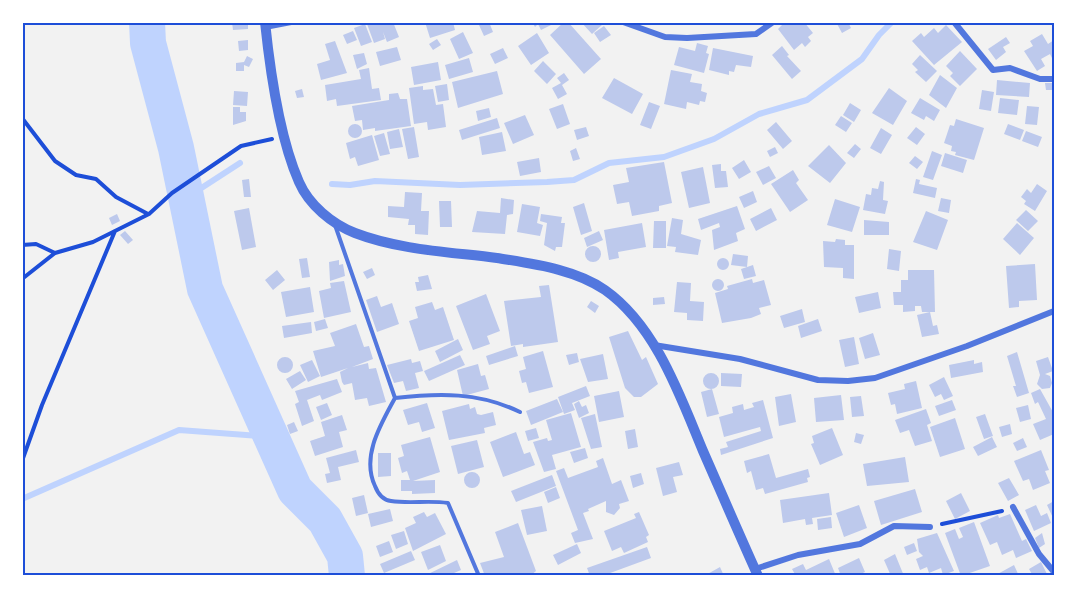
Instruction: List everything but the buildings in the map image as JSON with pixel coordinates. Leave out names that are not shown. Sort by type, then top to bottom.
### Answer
[{"type":"street","points":[[291,22],[265,25],[285,136],[300,183],[320,212],[354,232],[390,243],[523,262],[570,273],[605,290],[633,315],[653,345],[687,412],[756,572],[798,555],[861,544],[894,526],[930,526]]},
{"type":"street","points":[[623,22],[665,37],[687,38],[756,34],[773,22]]},
{"type":"street","points":[[954,22],[993,70],[1010,68],[1040,79],[1054,79]]},
{"type":"street","points":[[653,345],[740,359],[818,380],[848,381],[875,378],[1054,311]]},
{"type":"street","points":[[1013,507],[1039,554],[1054,572]]},
{"type":"lane","points":[[334,222],[395,398],[377,434],[371,456],[372,479],[379,495],[390,501],[448,503],[479,576]]},
{"type":"lane","points":[[395,398],[448,393],[464,398],[476,396],[498,402],[520,412]]},
{"type":"path","points":[[22,118],[55,161],[76,176],[96,179],[116,197],[149,214]]},
{"type":"path","points":[[22,279],[55,253],[93,242],[149,214],[172,193],[241,146],[285,136]]},
{"type":"path","points":[[22,461],[47,394],[115,231]]},
{"type":"path","points":[[22,245],[36,244],[55,253]]},
{"type":"path","points":[[930,526],[986,516],[1013,507]]},
{"type":"waterway","points":[[147,22],[148,43],[176,148],[205,289],[295,490],[325,520],[345,556],[347,576]]},
{"type":"waterway","points":[[332,184],[350,185],[375,181],[460,185],[574,180],[609,163],[664,157],[714,139],[759,114],[807,100],[862,59],[879,35],[892,22]]},
{"type":"waterway","points":[[186,198],[240,163]]},
{"type":"waterway","points":[[22,499],[179,430],[273,437]]}]
